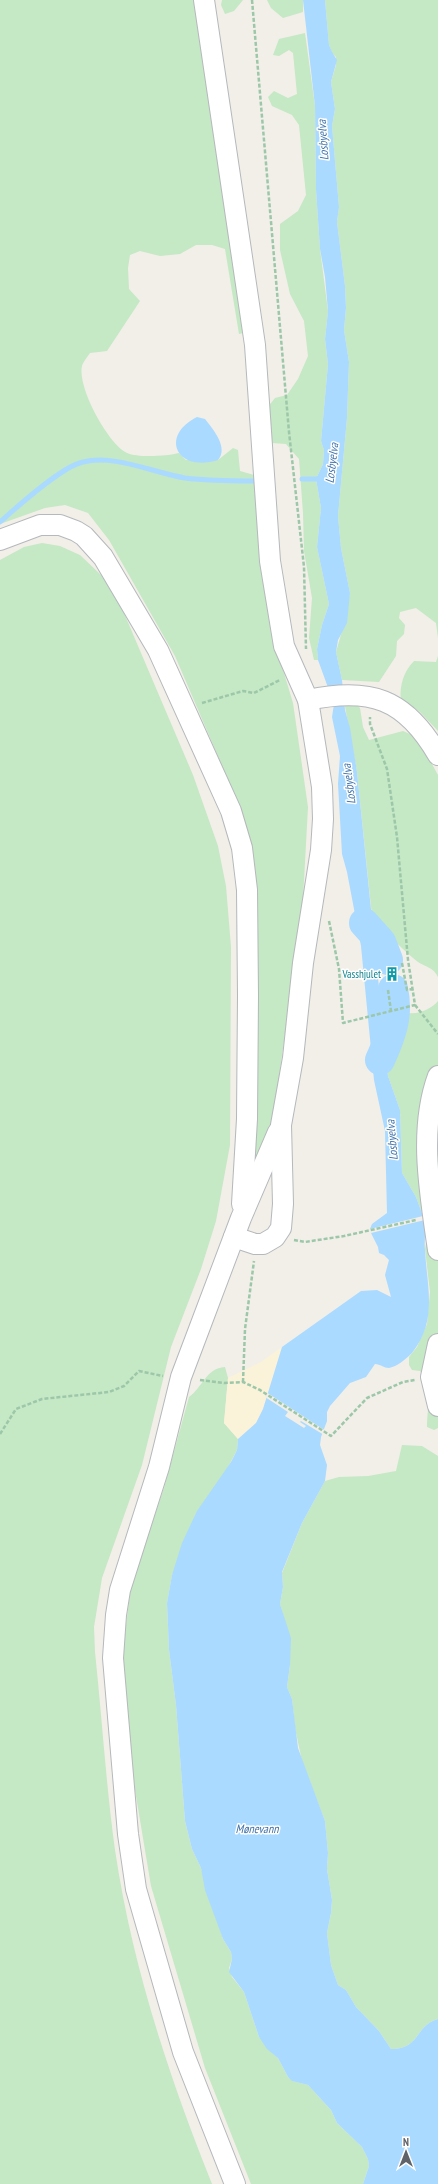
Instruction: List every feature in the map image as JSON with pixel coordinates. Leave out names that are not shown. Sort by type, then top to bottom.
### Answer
[{"type":"street","points":[[204,0],[254,345],[270,561],[284,646],[308,700],[322,786],[323,819],[321,850],[303,963],[293,1058],[281,1125],[283,1204],[281,1228],[276,1237],[268,1243],[256,1244],[234,1237]]},
{"type":"street","points":[[0,540],[30,528],[49,524],[69,528],[84,536],[103,557],[158,650],[185,706],[231,811],[242,848],[245,870],[248,996],[245,1162],[241,1218]]},
{"type":"street","points":[[308,700],[336,694],[370,696],[381,699],[408,716],[429,740],[438,755]]},
{"type":"street","points":[[438,1076],[427,1118],[429,1174],[438,1250]]},
{"type":"street","points":[[235,2184],[183,2052],[139,1903],[129,1840],[113,1658],[116,1614],[120,1590],[159,1467],[181,1377],[241,1218],[281,1125]]},
{"type":"street","points":[[438,1344],[431,1377],[438,1406]]},
{"type":"path","points":[[252,0],[289,432],[304,567],[306,650]]},
{"type":"path","points":[[185,706],[192,702],[207,703],[243,691],[254,693],[295,672]]},
{"type":"path","points":[[370,696],[370,724],[387,769],[394,814],[414,1005],[438,1034]]},
{"type":"path","points":[[327,914],[339,969],[343,1023],[414,1005]]},
{"type":"path","points":[[402,963],[407,990],[413,989]]},
{"type":"path","points":[[388,990],[392,1011]]},
{"type":"path","points":[[276,1237],[305,1242],[370,1231],[421,1219]]},
{"type":"path","points":[[243,1382],[245,1329],[256,1244]]},
{"type":"path","points":[[0,1434],[16,1409],[42,1399],[109,1392],[124,1386],[140,1371],[157,1376],[181,1377],[224,1383],[243,1382],[260,1390],[331,1436],[367,1398],[403,1382],[431,1377]]},
{"type":"green space","points":[[0,0],[197,0],[243,333],[239,334],[225,249],[212,245],[196,245],[180,254],[160,256],[140,251],[130,255],[128,268],[129,289],[140,301],[107,351],[90,353],[82,366],[82,375],[84,387],[89,400],[103,427],[119,448],[127,453],[138,456],[153,456],[179,453],[186,460],[218,460],[233,448],[238,450],[240,471],[254,475],[278,653],[293,703],[308,807],[303,899],[270,1145],[250,1179],[241,814],[235,796],[175,656],[109,540],[88,513],[65,505],[45,508],[0,524]]},
{"type":"green space","points":[[222,0],[243,0],[234,11],[225,14],[221,5]]},
{"type":"green space","points":[[267,0],[303,0],[303,12],[283,18],[271,8]]},
{"type":"green space","points":[[325,0],[438,0],[438,638],[436,623],[416,608],[400,612],[399,618],[405,625],[404,634],[397,641],[396,656],[379,682],[342,680],[336,652],[350,593],[341,548],[338,516],[347,418],[349,362],[344,330],[346,308],[345,286],[337,222],[339,207],[332,126],[335,109],[331,82],[336,65],[336,57],[332,53],[329,45]]},
{"type":"green space","points":[[305,33],[315,106],[316,190],[320,249],[328,311],[325,339],[328,364],[321,441],[324,450],[323,464],[316,479],[321,508],[317,547],[329,604],[322,625],[317,649],[318,660],[314,660],[309,638],[312,598],[304,551],[299,459],[286,444],[272,443],[267,408],[275,398],[287,395],[298,379],[308,356],[304,321],[290,294],[280,250],[280,224],[298,211],[306,195],[299,125],[292,115],[272,106],[268,97],[274,91],[288,98],[297,94],[293,53],[289,50],[279,56],[273,55],[279,39]]},
{"type":"green space","points":[[42,543],[60,546],[80,555],[101,575],[121,606],[193,775],[218,846],[226,886],[231,947],[230,1145],[216,1221],[201,1269],[171,1347],[142,1465],[102,1578],[94,1627],[95,1652],[112,1826],[122,1893],[131,1936],[167,2062],[212,2184],[0,2184],[0,560],[24,547]]},
{"type":"green space","points":[[438,656],[438,731],[420,712],[401,700],[401,689],[407,669],[414,661],[436,662]]},
{"type":"green space","points":[[344,701],[353,701],[360,708],[363,727],[369,740],[403,731],[417,737],[438,775],[438,977],[432,970],[412,958],[386,933],[373,926],[357,772]]},
{"type":"green space","points":[[438,1001],[438,1428],[434,1430],[427,1427],[429,1398],[427,1385],[420,1371],[412,1370],[409,1365],[409,1357],[417,1347],[427,1324],[430,1292],[425,1249],[427,1237],[423,1216],[416,1197],[402,1173],[400,1110],[388,1076],[382,1005],[396,1007],[409,1013],[417,1013],[433,1006]]},
{"type":"green space","points":[[225,1367],[228,1378],[224,1423],[238,1439],[237,1450],[172,1575],[167,1603],[169,1650],[176,1705],[185,1821],[192,1849],[201,1868],[223,1939],[231,1952],[232,1959],[229,1968],[232,1977],[244,1992],[259,2037],[278,2058],[288,2077],[293,2081],[308,2085],[331,2110],[337,2123],[362,2147],[368,2159],[369,2166],[363,2184],[251,2184],[205,2068],[151,1886],[135,1790],[127,1717],[123,1649],[131,1586],[164,1488],[189,1397],[209,1374],[219,1368]]},
{"type":"green space","points":[[402,1445],[422,1446],[438,1456],[438,2019],[430,2022],[408,2045],[401,2048],[391,2049],[379,2031],[356,2007],[346,1990],[338,1985],[331,1965],[327,1933],[332,1900],[327,1869],[328,1853],[325,1821],[302,1761],[295,1728],[292,1699],[287,1687],[290,1665],[284,1618],[280,1604],[283,1587],[282,1573],[302,1523],[325,1481],[339,1477],[368,1476],[396,1471]]},
{"type":"sand","points":[[282,1347],[263,1409],[256,1423],[238,1439],[224,1423],[228,1378],[261,1362]]},
{"type":"water","points":[[303,0],[325,0],[329,45],[337,60],[331,82],[335,109],[332,126],[339,207],[337,222],[345,286],[346,308],[344,330],[349,362],[347,418],[338,516],[341,548],[350,593],[347,623],[338,640],[336,652],[357,772],[388,1076],[400,1110],[402,1173],[416,1197],[423,1216],[370,1229],[372,1224],[387,1213],[385,1131],[374,1080],[361,946],[347,872],[342,854],[338,784],[340,756],[332,717],[334,704],[318,660],[317,649],[322,625],[329,604],[317,547],[321,508],[316,479],[323,464],[324,450],[321,441],[328,364],[325,339],[328,311],[325,277],[320,249],[316,190],[315,106]]},
{"type":"water","points":[[197,417],[205,419],[219,439],[222,450],[218,460],[204,463],[192,461],[183,457],[178,450],[176,442],[178,434],[185,425]]},
{"type":"water","name":"Mønevann","points":[[425,1220],[425,1246],[429,1303],[428,1316],[420,1341],[412,1353],[396,1366],[389,1368],[375,1364],[366,1377],[350,1383],[330,1406],[327,1412],[327,1421],[321,1437],[320,1445],[327,1465],[325,1481],[302,1523],[282,1572],[283,1587],[280,1604],[291,1638],[290,1665],[287,1687],[292,1699],[298,1748],[325,1821],[328,1853],[327,1869],[332,1900],[327,1933],[331,1965],[338,1985],[346,1990],[356,2007],[379,2031],[391,2049],[401,2048],[408,2045],[430,2022],[438,2019],[438,2184],[363,2184],[369,2166],[368,2159],[362,2147],[337,2123],[331,2110],[308,2085],[292,2081],[288,2077],[278,2058],[267,2049],[259,2037],[244,1992],[229,1972],[232,1959],[231,1952],[223,1939],[205,1890],[201,1868],[192,1849],[185,1821],[176,1705],[169,1650],[167,1603],[172,1575],[182,1543],[197,1511],[231,1462],[237,1450],[238,1439],[256,1423],[263,1409],[282,1347],[361,1291],[377,1290],[391,1297],[385,1275],[389,1260],[384,1255],[379,1253],[378,1247],[371,1233]]},
{"type":"pier","points":[[266,1392],[326,1431],[324,1435],[301,1421],[300,1422],[306,1426],[304,1428],[285,1416],[288,1412],[265,1397]]},
{"type":"waterway","points":[[0,522],[28,497],[64,471],[74,465],[95,460],[121,462],[185,478],[220,481],[255,481]]},
{"type":"waterway","points":[[302,479],[321,479]]},
{"type":"waterway","name":"Losbyelva","points":[[364,923],[381,942],[388,960]]},
{"type":"waterway","name":"Losbyelva","points":[[380,1060],[391,1034],[393,1025],[395,1008],[393,989]]},
{"type":"place","name":"Vasshjulet","points":[[392,974]]}]
